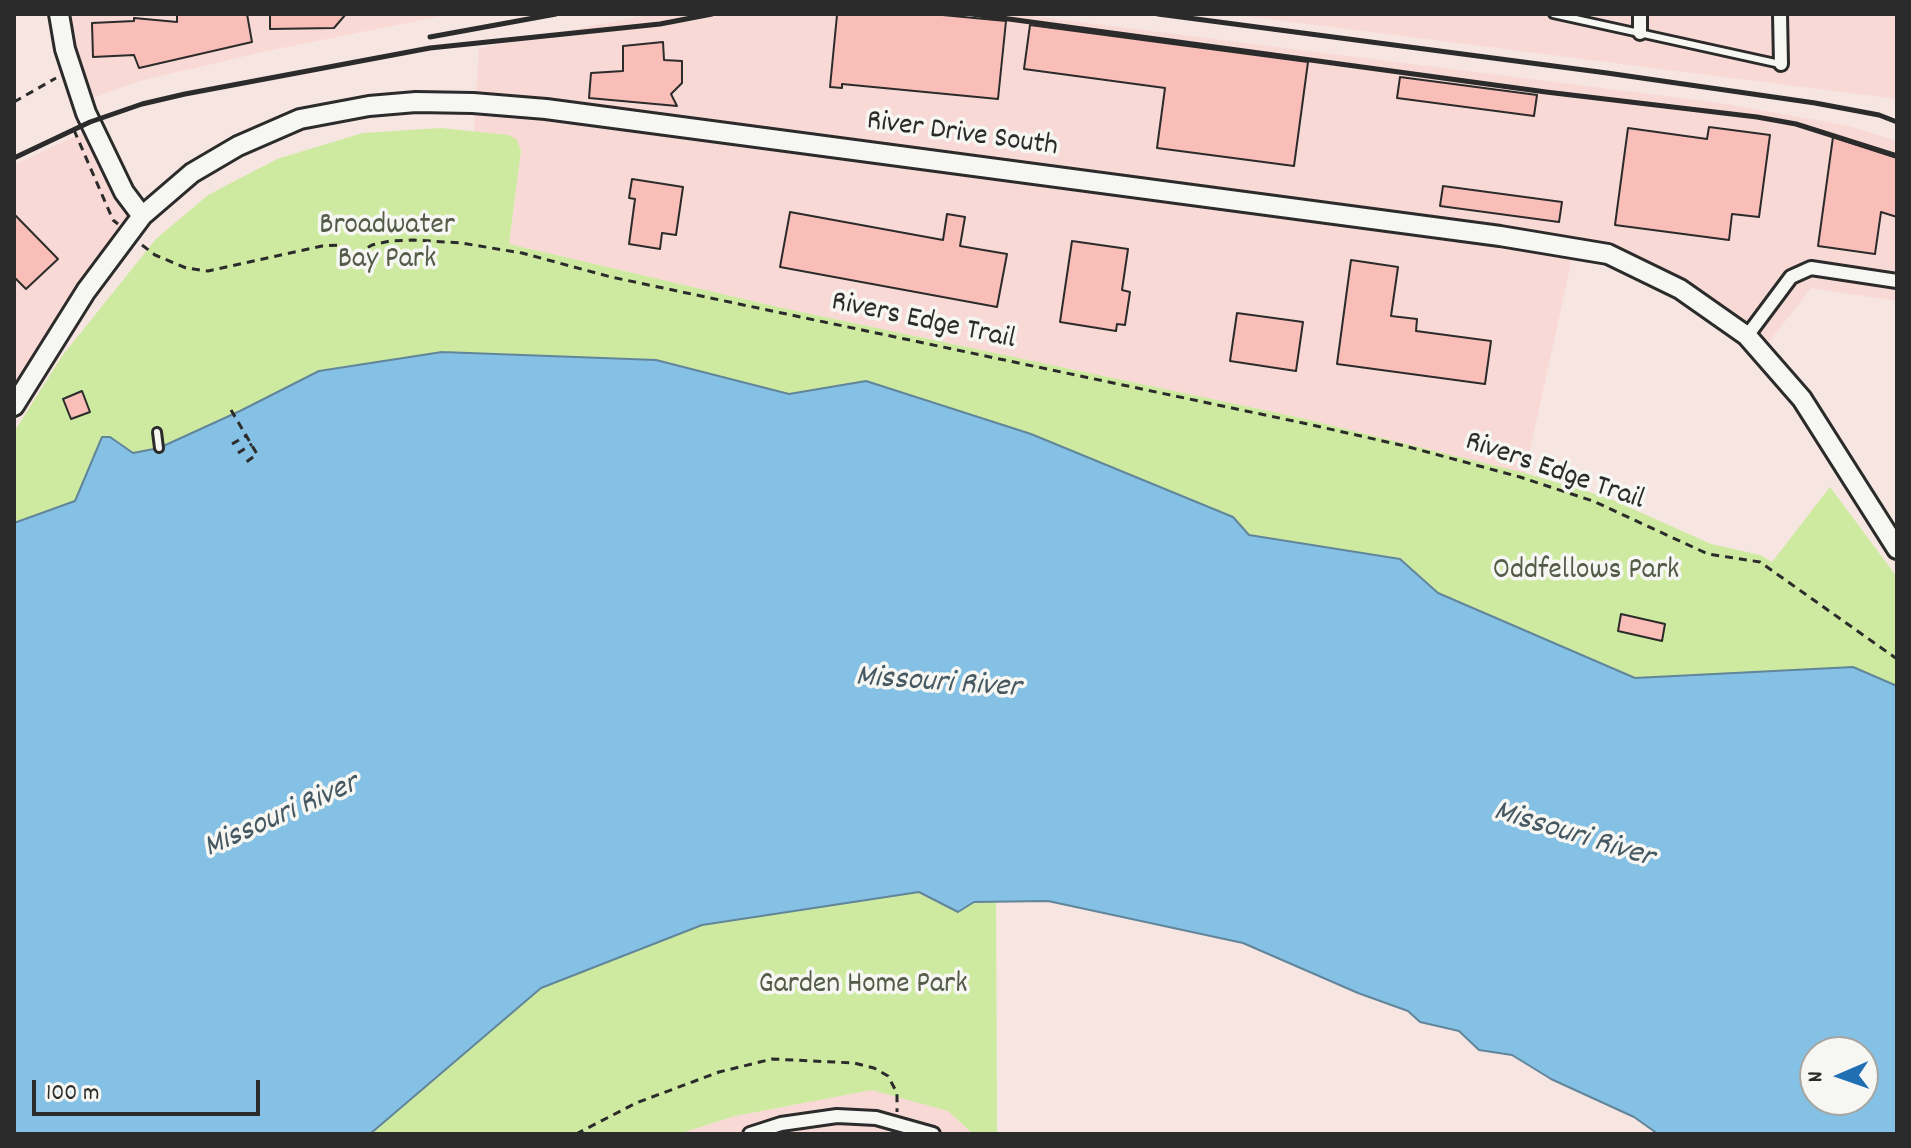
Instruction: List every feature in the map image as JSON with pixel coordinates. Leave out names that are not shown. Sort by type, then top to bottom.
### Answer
[{"type":"main road","points":[[59,14],[65,49],[86,113],[124,192],[142,216]]},
{"type":"main road","name":"River Drive South","points":[[14,406],[86,291],[142,216],[192,173],[238,146],[300,119],[369,106],[416,102],[473,103],[546,109],[1485,234],[1608,254],[1680,289],[1747,336],[1802,399],[1897,549]]},
{"type":"street","points":[[1640,14],[1640,33]]},
{"type":"street","points":[[1780,14],[1781,64]]},
{"type":"street","points":[[1747,336],[1791,277],[1811,268],[1897,281]]},
{"type":"street","points":[[750,1134],[781,1124],[837,1116],[876,1118],[933,1134]]},
{"type":"lane","points":[[1553,14],[1781,64]]},
{"type":"lane","points":[[157,432],[159,448]]},
{"type":"path","points":[[14,102],[57,78]]},
{"type":"path","name":"Rivers Edge Trail","points":[[74,128],[113,220],[155,255],[186,268],[208,271],[322,246],[340,245],[359,253],[372,245],[390,241],[461,243],[522,253],[611,277],[1405,446],[1520,477],[1593,501],[1708,554],[1760,562],[1897,659]]},
{"type":"path","points":[[231,410],[257,454],[245,463]]},
{"type":"path","points":[[232,444],[247,436]]},
{"type":"path","points":[[238,453],[252,444]]},
{"type":"path","points":[[576,1134],[636,1103],[719,1072],[772,1059],[854,1063],[874,1068],[888,1076],[897,1093],[896,1123]]},
{"type":"shaded area","points":[[59,14],[452,14],[267,51],[139,81],[82,102]]},
{"type":"shaded area","points":[[653,14],[1016,14],[1720,103],[1849,126],[1897,141],[1897,301],[1811,288],[1761,352],[1680,289],[1574,249],[1525,473],[1297,417],[778,307],[509,244],[521,151],[474,131],[479,48]]},
{"type":"shaded area","points":[[1230,14],[1897,14],[1897,100],[1889,98]]},
{"type":"shaded area","points":[[93,128],[142,216],[14,406],[14,165]]},
{"type":"shaded area","points":[[872,1090],[948,1111],[973,1134],[678,1134],[735,1116]]},
{"type":"green space","name":"Broadwater Bay Park","points":[[441,128],[509,135],[517,140],[521,151],[509,244],[778,307],[1297,417],[1525,473],[1606,497],[1711,544],[1760,555],[1772,562],[1830,487],[1897,577],[1897,686],[1853,667],[1635,678],[1438,593],[1400,559],[1249,535],[1233,517],[1031,434],[866,381],[789,394],[656,360],[442,352],[319,371],[159,448],[133,453],[110,437],[75,501],[14,523],[14,432],[62,356],[156,239],[208,195],[277,159],[363,133]]},
{"type":"green space","name":"Garden Home Park","points":[[853,882],[996,888],[997,1134],[973,1134],[948,1111],[872,1090],[735,1116],[678,1134],[345,1134],[485,1015],[620,937]]},
{"type":"water","name":"Missouri River","points":[[442,352],[656,360],[789,394],[866,381],[1031,434],[1233,517],[1249,535],[1400,559],[1438,593],[1635,678],[1853,667],[1897,686],[1897,1134],[1658,1134],[1634,1117],[1551,1079],[1512,1055],[1479,1050],[1459,1031],[1420,1022],[1408,1011],[1358,993],[1243,943],[1048,901],[974,902],[958,912],[919,892],[702,925],[541,988],[370,1134],[14,1134],[14,523],[75,501],[102,437],[110,437],[133,453],[159,448],[319,371]]},
{"type":"building","points":[[177,14],[247,14],[252,42],[139,68],[134,55],[93,57],[92,23],[134,21],[134,18],[177,22]]},
{"type":"building","points":[[270,14],[346,14],[334,28],[270,29]]},
{"type":"building","points":[[932,14],[1006,21],[998,99],[842,84],[842,88],[830,87],[837,15]]},
{"type":"building","points":[[1030,25],[1308,62],[1294,166],[1157,148],[1165,88],[1024,69]]},
{"type":"building","points":[[663,42],[664,60],[682,61],[682,83],[671,94],[677,106],[589,98],[591,73],[623,71],[623,46]]},
{"type":"building","points":[[1400,77],[1537,95],[1534,116],[1397,98]]},
{"type":"building","points":[[1709,127],[1770,135],[1759,217],[1732,214],[1729,240],[1615,225],[1628,128],[1707,139]]},
{"type":"building","points":[[1833,137],[1897,158],[1897,217],[1881,212],[1875,254],[1818,246]]},
{"type":"building","points":[[632,179],[683,187],[676,235],[662,233],[660,249],[629,244],[635,199],[629,198]]},
{"type":"building","points":[[1443,186],[1562,202],[1559,222],[1440,206]]},
{"type":"building","points":[[790,212],[943,240],[947,214],[965,217],[960,246],[1007,254],[997,307],[780,267]]},
{"type":"building","points":[[14,214],[58,259],[26,289],[14,277]]},
{"type":"building","points":[[1072,241],[1128,249],[1122,290],[1130,292],[1125,325],[1117,324],[1116,331],[1060,322]]},
{"type":"building","points":[[1351,260],[1398,267],[1391,316],[1417,319],[1416,331],[1491,341],[1485,384],[1337,364]]},
{"type":"building","points":[[1237,313],[1303,322],[1296,371],[1230,361]]},
{"type":"building","points":[[82,391],[90,412],[71,419],[63,399]]},
{"type":"building","points":[[1621,614],[1665,624],[1662,641],[1618,631]]},
{"type":"railway","points":[[430,37],[556,14]]},
{"type":"railway","points":[[14,158],[90,122],[142,104],[185,94],[430,48],[660,24],[712,14]]},
{"type":"railway","points":[[972,14],[1546,92],[1757,117],[1796,124],[1897,156]]},
{"type":"railway","points":[[1158,14],[1815,103],[1879,115],[1897,122]]},
{"type":"park label","name":"Oddfellows Park","points":[[1586,573]]}]
